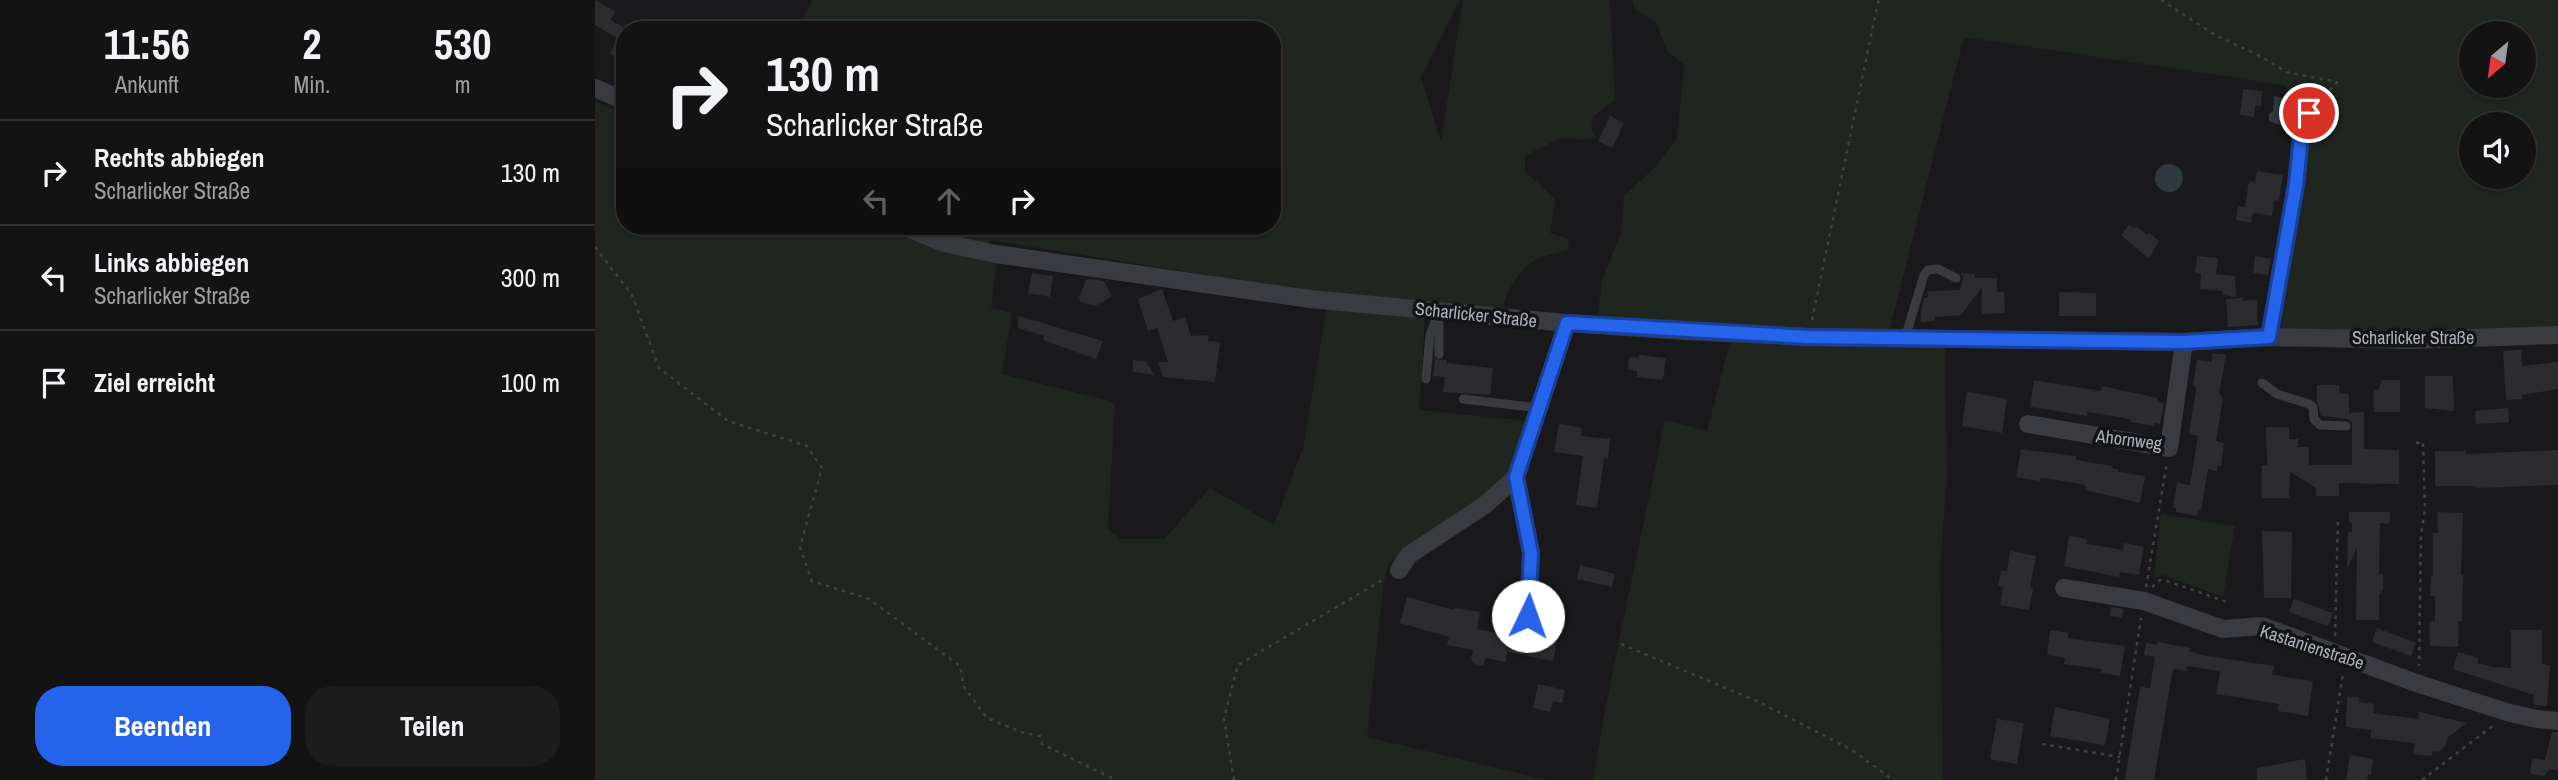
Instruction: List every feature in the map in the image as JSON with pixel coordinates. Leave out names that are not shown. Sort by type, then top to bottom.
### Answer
[{"type":"street","points":[[595,88],[616,97]]},
{"type":"street","points":[[2269,337],[2296,185],[2301,136],[2309,113]]},
{"type":"street","name":"Scharlicker Straße","points":[[924,235],[944,243],[996,254],[1310,299],[1567,323],[1809,337],[2183,342],[2269,337],[2409,340],[2558,335]]},
{"type":"street","points":[[1399,570],[1409,555],[1485,505],[1516,477],[1567,323]]},
{"type":"street","name":"Ahornweg","points":[[2028,424],[2169,449],[2183,342]]},
{"type":"street","points":[[1516,477],[1531,553],[1528,616]]},
{"type":"street","name":"Kastanienstraße","points":[[2064,588],[2144,601],[2223,629],[2262,626],[2419,684],[2510,713],[2558,721]]},
{"type":"lane","points":[[1905,338],[1924,275],[1928,270],[1938,269],[1957,278]]},
{"type":"lane","points":[[1439,311],[1439,354]]},
{"type":"lane","points":[[1426,379],[1430,335],[1439,311]]},
{"type":"lane","points":[[2262,383],[2277,394],[2309,404],[2313,407],[2314,419],[2320,425],[2346,425]]},
{"type":"lane","points":[[1463,399],[1539,408]]},
{"type":"path","points":[[1809,337],[1878,2],[1881,0]]},
{"type":"path","points":[[2161,0],[2215,34],[2286,72],[2337,82],[2309,113]]},
{"type":"path","points":[[595,247],[632,295],[659,368],[728,421],[807,446],[822,468],[800,547],[812,581],[869,599],[960,666],[964,687],[987,718],[1039,736],[1042,744],[1116,780]]},
{"type":"path","points":[[2416,443],[2423,442],[2425,509],[2421,534],[2419,684]]},
{"type":"path","points":[[2147,583],[2169,449]]},
{"type":"path","points":[[2326,780],[2341,655],[2338,520]]},
{"type":"path","points":[[1234,780],[1224,718],[1238,665],[1399,570]]},
{"type":"path","points":[[2146,590],[2160,580],[2168,581],[2227,602]]},
{"type":"path","points":[[2116,780],[2140,622]]},
{"type":"path","points":[[1621,643],[1759,702],[1852,750],[1893,780]]},
{"type":"path","points":[[2422,780],[2510,713]]},
{"type":"path","points":[[2042,744],[2120,757]]},
{"type":"shaded area","points":[[812,0],[1460,0],[1421,78],[1441,141],[1463,0],[1610,0],[1615,100],[1593,117],[1591,129],[1596,138],[1582,140],[1562,137],[1525,156],[1525,171],[1555,199],[1550,233],[1569,239],[1568,250],[1539,258],[1529,264],[1510,290],[1503,311],[1421,300],[1304,291],[991,240],[986,247],[948,235],[1281,235],[1281,21],[802,21]]},
{"type":"shaded area","points":[[1632,0],[2558,0],[2558,330],[2279,333],[2306,145],[2314,115],[2284,85],[1964,37],[1886,344],[1945,346],[1947,475],[1940,568],[1943,780],[1593,780],[1610,684],[1665,420],[1707,431],[1730,341],[1597,319],[1602,280],[1621,233],[1624,196],[1655,167],[1677,138],[1684,65],[1668,52],[1656,23],[1635,9]]},
{"type":"shaded area","points":[[2274,96],[2285,99],[2295,109],[2295,113],[2280,125],[2269,121]]},
{"type":"shaded area","points":[[595,102],[616,111],[616,235],[901,235],[997,260],[991,308],[1012,313],[1002,374],[1107,400],[1115,405],[1108,529],[1121,539],[1164,539],[1210,488],[1274,525],[1303,448],[1327,307],[1425,318],[1419,410],[1529,421],[1512,473],[1486,499],[1389,563],[1384,581],[1367,737],[1547,780],[595,780]]},
{"type":"shaded area","points":[[2169,164],[2179,168],[2183,178],[2179,188],[2169,192],[2159,188],[2155,178],[2159,168]]},
{"type":"shaded area","points":[[2161,514],[2235,526],[2223,597],[2163,575],[2154,577]]},
{"type":"building","points":[[595,0],[616,12],[610,20],[616,23],[616,38],[595,25]]},
{"type":"building","points":[[616,42],[616,57],[610,53]]},
{"type":"building","points":[[2243,89],[2262,91],[2261,106],[2255,106],[2254,117],[2240,115]]},
{"type":"building","points":[[1610,116],[1624,123],[1612,148],[1598,141]]},
{"type":"building","points":[[2257,171],[2283,175],[2279,201],[2274,200],[2272,216],[2253,213],[2251,223],[2236,220],[2238,206],[2245,207],[2249,181],[2255,182]]},
{"type":"building","points":[[2129,225],[2134,228],[2136,226],[2159,241],[2149,259],[2121,235]]},
{"type":"building","points":[[2197,256],[2218,258],[2216,274],[2235,276],[2236,297],[2223,295],[2223,291],[2200,289],[2201,274],[2195,273]]},
{"type":"building","points":[[2255,256],[2271,259],[2268,275],[2253,273]]},
{"type":"building","points":[[1032,273],[1053,276],[1050,297],[1028,293]]},
{"type":"building","points":[[1961,273],[1975,274],[1975,278],[1997,278],[1997,292],[2004,292],[2005,313],[1982,314],[1982,287],[1961,315],[1935,317],[1935,321],[1921,322],[1924,298],[1928,298],[1927,291],[1960,290],[1963,278]]},
{"type":"building","points":[[1086,280],[1104,281],[1112,296],[1095,306],[1081,302],[1079,298]]},
{"type":"building","points":[[1162,289],[1173,321],[1185,317],[1191,336],[1209,335],[1208,341],[1220,342],[1215,382],[1163,377],[1158,362],[1168,362],[1157,328],[1148,331],[1138,299]]},
{"type":"building","points":[[2059,292],[2096,293],[2096,316],[2059,316]]},
{"type":"building","points":[[2243,298],[2243,301],[2257,300],[2258,325],[2228,327],[2226,299]]},
{"type":"building","points":[[1019,316],[1103,341],[1096,359],[1043,340],[1044,336],[1018,328]]},
{"type":"building","points":[[2521,350],[2522,366],[2558,362],[2558,389],[2522,395],[2522,399],[2506,400],[2503,351]]},
{"type":"building","points":[[2212,354],[2226,354],[2219,394],[2223,398],[2216,441],[2224,443],[2221,466],[2218,465],[2217,471],[2208,469],[2201,510],[2198,509],[2197,516],[2176,512],[2173,507],[2177,483],[2190,485],[2198,436],[2189,434],[2196,389],[2193,384],[2197,360],[2212,362]]},
{"type":"building","points":[[1639,355],[1666,358],[1663,380],[1637,377],[1637,371],[1628,370],[1629,357],[1638,358]]},
{"type":"building","points":[[1435,359],[1447,360],[1446,363],[1493,368],[1490,395],[1443,392],[1445,377],[1433,376]]},
{"type":"building","points":[[1133,360],[1146,361],[1154,375],[1133,372]]},
{"type":"building","points":[[2425,376],[2453,376],[2454,411],[2425,408]]},
{"type":"building","points":[[2034,380],[2101,391],[2102,386],[2157,398],[2157,402],[2164,403],[2160,424],[2154,423],[2153,426],[2087,412],[2087,416],[2030,407]]},
{"type":"building","points":[[2382,380],[2400,380],[2400,412],[2374,412],[2374,390],[2378,390]]},
{"type":"building","points":[[2317,385],[2339,385],[2340,394],[2349,394],[2349,413],[2364,412],[2364,449],[2399,450],[2399,484],[2339,483],[2339,496],[2316,496],[2316,488],[2290,472],[2289,498],[2262,498],[2262,465],[2267,465],[2266,427],[2289,427],[2289,439],[2298,439],[2298,447],[2309,447],[2309,465],[2352,465],[2352,423],[2347,419],[2321,416]]},
{"type":"building","points":[[1967,392],[2007,399],[2002,433],[1962,426]]},
{"type":"building","points":[[2508,408],[2509,422],[2476,424],[2475,411]]},
{"type":"building","points":[[1559,424],[1582,428],[1581,436],[1610,439],[1608,459],[1604,458],[1597,508],[1576,505],[1583,456],[1554,452]]},
{"type":"building","points":[[2021,449],[2076,456],[2076,460],[2112,466],[2118,469],[2118,472],[2145,476],[2140,503],[2085,490],[2086,485],[2045,478],[2040,481],[2016,477]]},
{"type":"building","points":[[2558,450],[2558,485],[2476,488],[2435,486],[2435,451],[2466,451],[2466,454]]},
{"type":"building","points":[[2349,512],[2390,512],[2389,524],[2380,523],[2379,574],[2383,574],[2383,589],[2379,595],[2379,620],[2356,620],[2357,547],[2347,569],[2348,532],[2352,532]]},
{"type":"building","points":[[2438,512],[2463,513],[2462,621],[2458,621],[2458,647],[2430,646],[2430,621],[2435,621],[2435,596],[2430,596],[2433,533],[2438,533]]},
{"type":"building","points":[[2262,531],[2292,532],[2291,598],[2264,598]]},
{"type":"building","points":[[2069,536],[2087,539],[2086,544],[2123,550],[2124,543],[2144,547],[2139,575],[2120,572],[2119,577],[2064,566]]},
{"type":"building","points":[[2010,551],[2036,556],[2029,610],[2000,605],[2003,587],[1998,586],[2001,570],[2007,571]]},
{"type":"building","points":[[1580,565],[1615,574],[1612,587],[1577,579]]},
{"type":"building","points":[[1407,597],[1454,610],[1480,612],[1477,629],[1557,641],[1553,661],[1507,652],[1506,662],[1486,658],[1483,666],[1476,664],[1471,659],[1473,650],[1447,645],[1449,637],[1400,623]]},
{"type":"building","points":[[2294,599],[2333,613],[2328,626],[2289,612]]},
{"type":"building","points":[[2111,607],[2123,609],[2122,618],[2110,616]]},
{"type":"building","points":[[2377,628],[2416,643],[2411,656],[2372,642]]},
{"type":"building","points":[[2050,630],[2068,633],[2068,638],[2125,646],[2120,676],[2100,673],[2101,669],[2064,664],[2065,658],[2047,655]]},
{"type":"building","points":[[2511,630],[2542,630],[2542,664],[2550,665],[2547,706],[2534,705],[2534,695],[2453,669],[2458,652],[2479,658],[2477,663],[2511,668]]},
{"type":"building","points":[[2158,642],[2190,648],[2189,651],[2201,655],[2274,666],[2272,675],[2313,681],[2308,716],[2278,711],[2279,704],[2216,694],[2220,671],[2187,666],[2186,671],[2173,669],[2154,780],[2125,780],[2140,687],[2150,688],[2155,657],[2144,655],[2146,643],[2157,645]]},
{"type":"building","points":[[1538,684],[1565,690],[1562,703],[1553,701],[1550,712],[1533,708]]},
{"type":"building","points":[[2347,696],[2360,698],[2359,702],[2374,704],[2373,713],[2418,719],[2419,712],[2467,723],[2447,738],[2446,745],[2439,752],[2433,751],[2431,756],[2413,754],[2415,743],[2371,738],[2371,730],[2346,727]]},
{"type":"building","points":[[2055,707],[2110,719],[2105,745],[2050,736]]},
{"type":"building","points":[[1997,719],[2024,723],[2017,764],[1990,759]]},
{"type":"building","points":[[2552,732],[2558,732],[2558,771],[2550,769],[2544,776],[2530,774],[2532,758],[2545,760]]},
{"type":"building","points":[[2350,755],[2373,759],[2371,775],[2368,775],[2367,780],[2346,780]]},
{"type":"building","points":[[2305,759],[2307,780],[2257,780],[2257,768]]},
{"type":"route","points":[[1528,616],[1531,553],[1516,477],[1567,323],[1809,337],[2183,342],[2269,337],[2296,185],[2301,136],[2309,113]]}]
